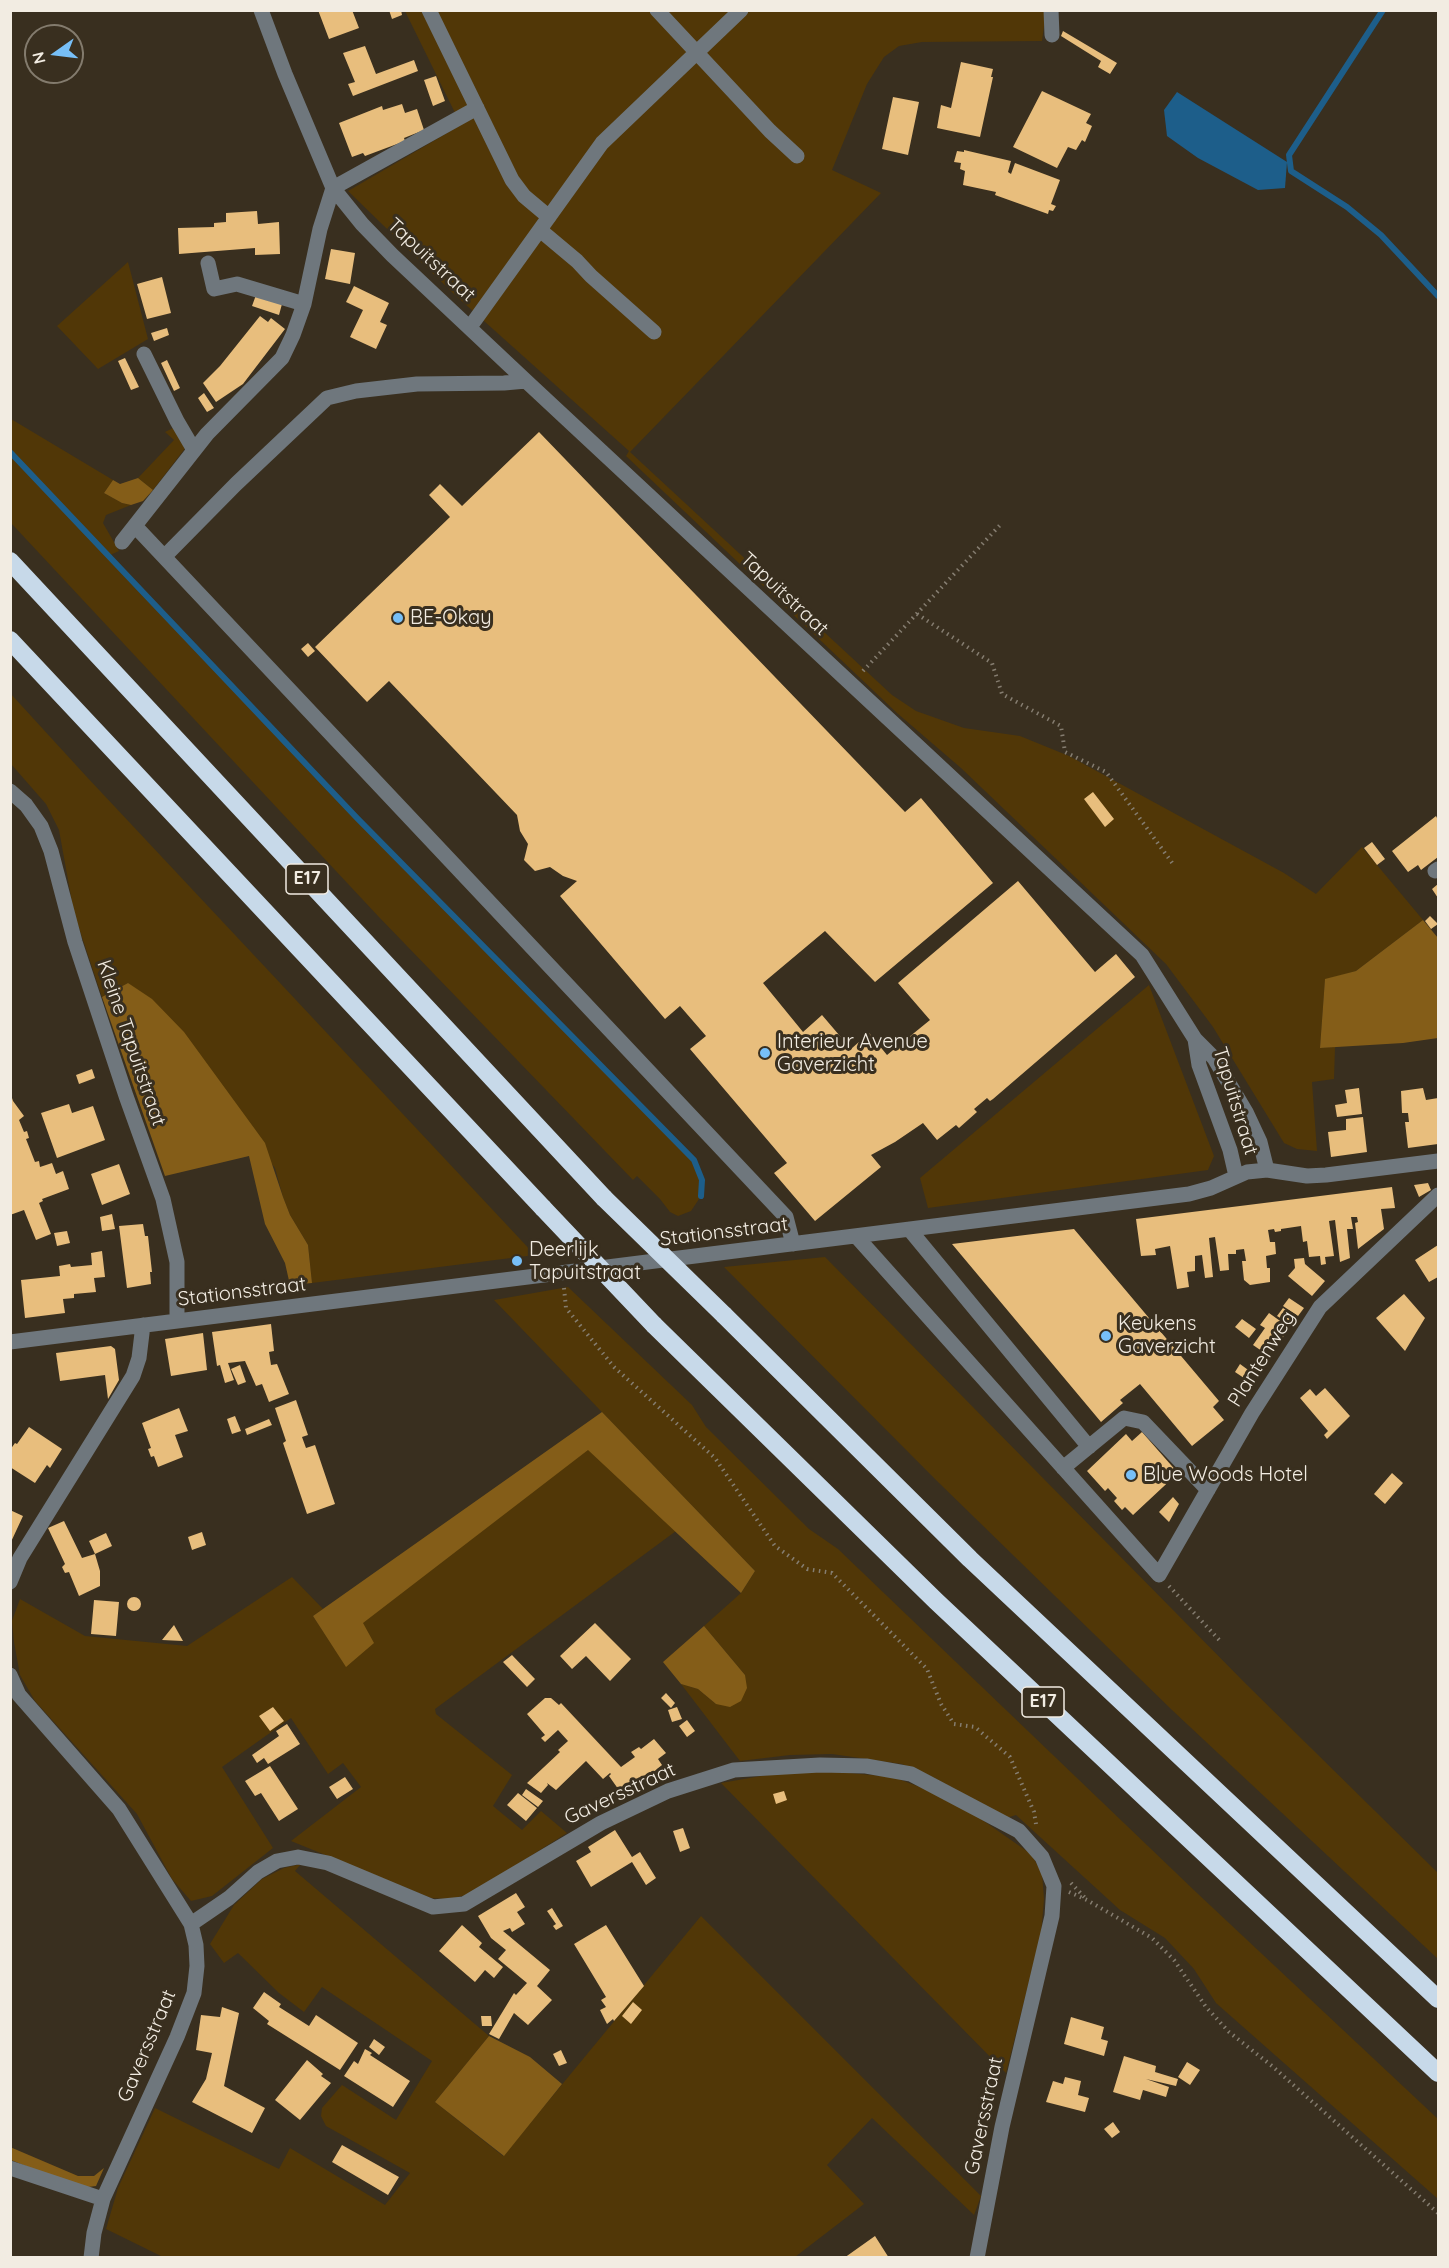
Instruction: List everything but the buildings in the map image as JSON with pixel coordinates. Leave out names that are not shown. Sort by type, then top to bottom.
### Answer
[{"type":"highway","name":"E17","points":[[10,561],[604,1197],[970,1559],[1438,1999]]},
{"type":"highway","name":"E17","points":[[10,640],[654,1324],[936,1601],[1438,2073]]},
{"type":"street","name":"Tapuitstraat","points":[[261,10],[333,188],[362,224],[392,255],[850,685],[1142,955],[1195,1039],[1214,1058],[1246,1112],[1260,1142],[1267,1170]]},
{"type":"street","points":[[429,10],[512,180],[544,223],[591,276],[654,332]]},
{"type":"street","points":[[657,10],[696,54],[797,156]]},
{"type":"street","points":[[470,327],[602,143],[741,10]]},
{"type":"street","points":[[1051,10],[1052,34]]},
{"type":"street","points":[[122,542],[207,434],[282,358],[304,304],[320,229],[333,188],[477,108]]},
{"type":"street","points":[[208,263],[214,289],[237,284],[304,304]]},
{"type":"street","points":[[144,354],[194,450]]},
{"type":"street","points":[[164,557],[236,483],[327,398],[356,391],[417,384],[526,381]]},
{"type":"street","points":[[135,526],[786,1217],[793,1244]]},
{"type":"street","name":"Kleine Tapuitstraat","points":[[10,791],[26,805],[41,826],[51,851],[75,942],[126,1096],[163,1198],[177,1262],[177,1321]]},
{"type":"street","name":"Tapuitstraat","points":[[1195,1039],[1199,1065],[1230,1150],[1236,1176]]},
{"type":"street","name":"Stationsstraat","points":[[10,1342],[1189,1194],[1211,1188],[1247,1172],[1267,1170],[1307,1176],[1326,1175],[1438,1161]]},
{"type":"street","name":"Plantenweg","points":[[1159,1575],[1252,1413],[1320,1307],[1438,1195]]},
{"type":"street","points":[[909,1229],[1089,1447]]},
{"type":"street","points":[[856,1236],[1159,1575]]},
{"type":"street","points":[[10,1582],[20,1558],[133,1376],[139,1358],[143,1325]]},
{"type":"street","points":[[1063,1468],[1124,1418],[1143,1422],[1208,1490]]},
{"type":"street","points":[[10,1675],[19,1695],[119,1809],[191,1924]]},
{"type":"street","name":"Gaversstraat","points":[[91,2258],[94,2233],[103,2199],[177,2037],[194,1993],[197,1966],[196,1945],[191,1924],[229,1898],[258,1872],[277,1861],[298,1857],[328,1863],[433,1907],[464,1904],[601,1823],[668,1791],[734,1770],[820,1765],[866,1766],[911,1774],[1019,1831],[1042,1857],[1060,1883],[1002,2127],[977,2258]]},
{"type":"street","points":[[10,2168],[103,2199]]},
{"type":"path","points":[[850,685],[1002,524]]},
{"type":"path","points":[[916,614],[992,663],[1002,693],[1061,726],[1065,752],[1106,772],[1173,864]]},
{"type":"path","points":[[564,1272],[566,1308],[614,1366],[715,1458],[775,1546],[807,1569],[832,1573],[927,1669],[941,1704],[954,1724],[975,1727],[1010,1757],[1034,1812],[1037,1828]]},
{"type":"path","points":[[1159,1575],[1222,1643]]},
{"type":"path","points":[[1060,1883],[1087,1900]]},
{"type":"path","points":[[1060,1883],[1152,1938],[1174,1960],[1206,2007],[1229,2032],[1280,2074],[1438,2214]]},
{"type":"shaded area","points":[[405,11],[1046,11],[1042,41],[922,42],[899,46],[884,57],[867,84],[832,170],[881,193],[630,452],[892,695],[916,711],[964,728],[1020,736],[1069,756],[1284,873],[1316,894],[1362,847],[1423,920],[1356,971],[1325,980],[1320,1048],[1335,1047],[1334,1079],[1312,1082],[1317,1151],[1297,1149],[1284,1143],[1213,1027],[1166,964],[961,768],[897,713],[626,456],[629,451],[455,295],[348,191],[461,125]]},
{"type":"shaded area","points":[[128,262],[148,339],[98,369],[57,326]]},
{"type":"shaded area","points":[[11,419],[113,480],[104,493],[122,503],[131,505],[106,515],[103,523],[119,551],[108,556],[357,818],[694,1160],[702,1180],[701,1196],[691,1211],[678,1216],[670,1212],[637,1176],[633,1180],[378,916],[11,523]]},
{"type":"shaded area","points":[[173,428],[186,447],[153,490],[138,478],[174,440],[165,432]]},
{"type":"shaded area","points":[[138,478],[153,490],[143,501],[131,505],[122,503],[104,493],[113,480],[120,484]]},
{"type":"shaded area","points":[[10,693],[535,1255],[312,1283],[308,1245],[290,1215],[275,1168],[128,983],[102,997],[74,913],[59,830],[46,804],[11,764]]},
{"type":"shaded area","points":[[1423,920],[1438,938],[1438,1038],[1403,1043],[1320,1048],[1325,979],[1356,971]]},
{"type":"shaded area","points":[[128,983],[152,999],[184,1032],[265,1143],[290,1215],[308,1245],[312,1283],[290,1285],[285,1263],[265,1224],[249,1156],[165,1176],[102,997]]},
{"type":"shaded area","points":[[1149,985],[1214,1156],[1208,1170],[928,1208],[920,1178]]},
{"type":"shaded area","points":[[825,1257],[1246,1684],[1438,1873],[1438,1959],[1172,1710],[936,1480],[724,1267]]},
{"type":"shaded area","points":[[568,1287],[692,1405],[706,1427],[809,1529],[838,1549],[1197,1893],[1438,2119],[1438,2199],[1216,2003],[1194,1969],[1165,1938],[1120,1910],[1016,1815],[1006,1818],[931,1776],[902,1764],[832,1754],[790,1755],[740,1761],[681,1684],[698,1689],[716,1704],[745,1675],[704,1626],[741,1593],[755,1571],[494,1300]]},
{"type":"shaded area","points":[[602,1412],[755,1571],[741,1593],[588,1450],[363,1623],[374,1643],[346,1667],[313,1616]]},
{"type":"shaded area","points":[[588,1449],[676,1531],[435,1709],[436,1714],[512,1775],[493,1806],[522,1830],[541,1811],[567,1833],[470,1894],[450,1899],[431,1898],[291,1841],[361,1787],[343,1763],[328,1774],[291,1718],[222,1767],[273,1848],[212,1896],[191,1901],[172,1879],[137,1814],[35,1701],[20,1675],[12,1621],[20,1599],[85,1636],[187,1646],[292,1577],[323,1609],[313,1616],[346,1666],[362,1623]]},
{"type":"shaded area","points":[[704,1626],[745,1675],[747,1688],[741,1701],[730,1707],[716,1704],[698,1689],[681,1684],[663,1662]]},
{"type":"shaded area","points":[[827,1771],[893,1777],[925,1789],[978,1817],[1031,1854],[1042,1873],[1044,1899],[1041,1934],[1006,2073],[721,1783],[784,1772]]},
{"type":"shaded area","points":[[301,1864],[295,1871],[489,2036],[435,2102],[503,2156],[701,1916],[981,2196],[974,2215],[872,2118],[827,2165],[864,2204],[795,2257],[165,2258],[106,2229],[118,2188],[155,2108],[279,2169],[290,2148],[385,2205],[410,2173],[326,2126],[321,2116],[322,2108],[342,2085],[396,2120],[432,2061],[322,1987],[304,2012],[279,1993],[238,1953],[224,1963],[210,1944],[234,1905],[262,1879],[284,1868]]},
{"type":"shaded area","points":[[489,2036],[530,2057],[562,2084],[504,2156],[435,2102]]},
{"type":"shaded area","points":[[10,2147],[78,2176],[94,2176],[104,2168],[96,2186],[80,2188],[11,2160]]},
{"type":"water","points":[[1177,92],[1287,162],[1285,188],[1258,190],[1198,158],[1167,136],[1164,110]]},
{"type":"waterway","points":[[1383,10],[1289,155],[1291,171],[1347,207],[1381,235],[1438,296]]},
{"type":"waterway","points":[[10,452],[357,818],[694,1160],[702,1180],[701,1196]]},
{"type":"place","name":"BE-Okay","points":[[398,618]]},
{"type":"place","name":"Interieur Avenue Gaverzicht","points":[[765,1053]]},
{"type":"place","name":"Deerlijk Tapuitstraat","points":[[517,1261]]},
{"type":"place","name":"Keukens Gaverzicht","points":[[1106,1336]]},
{"type":"place","name":"Blue Woods Hotel","points":[[1131,1475]]}]
